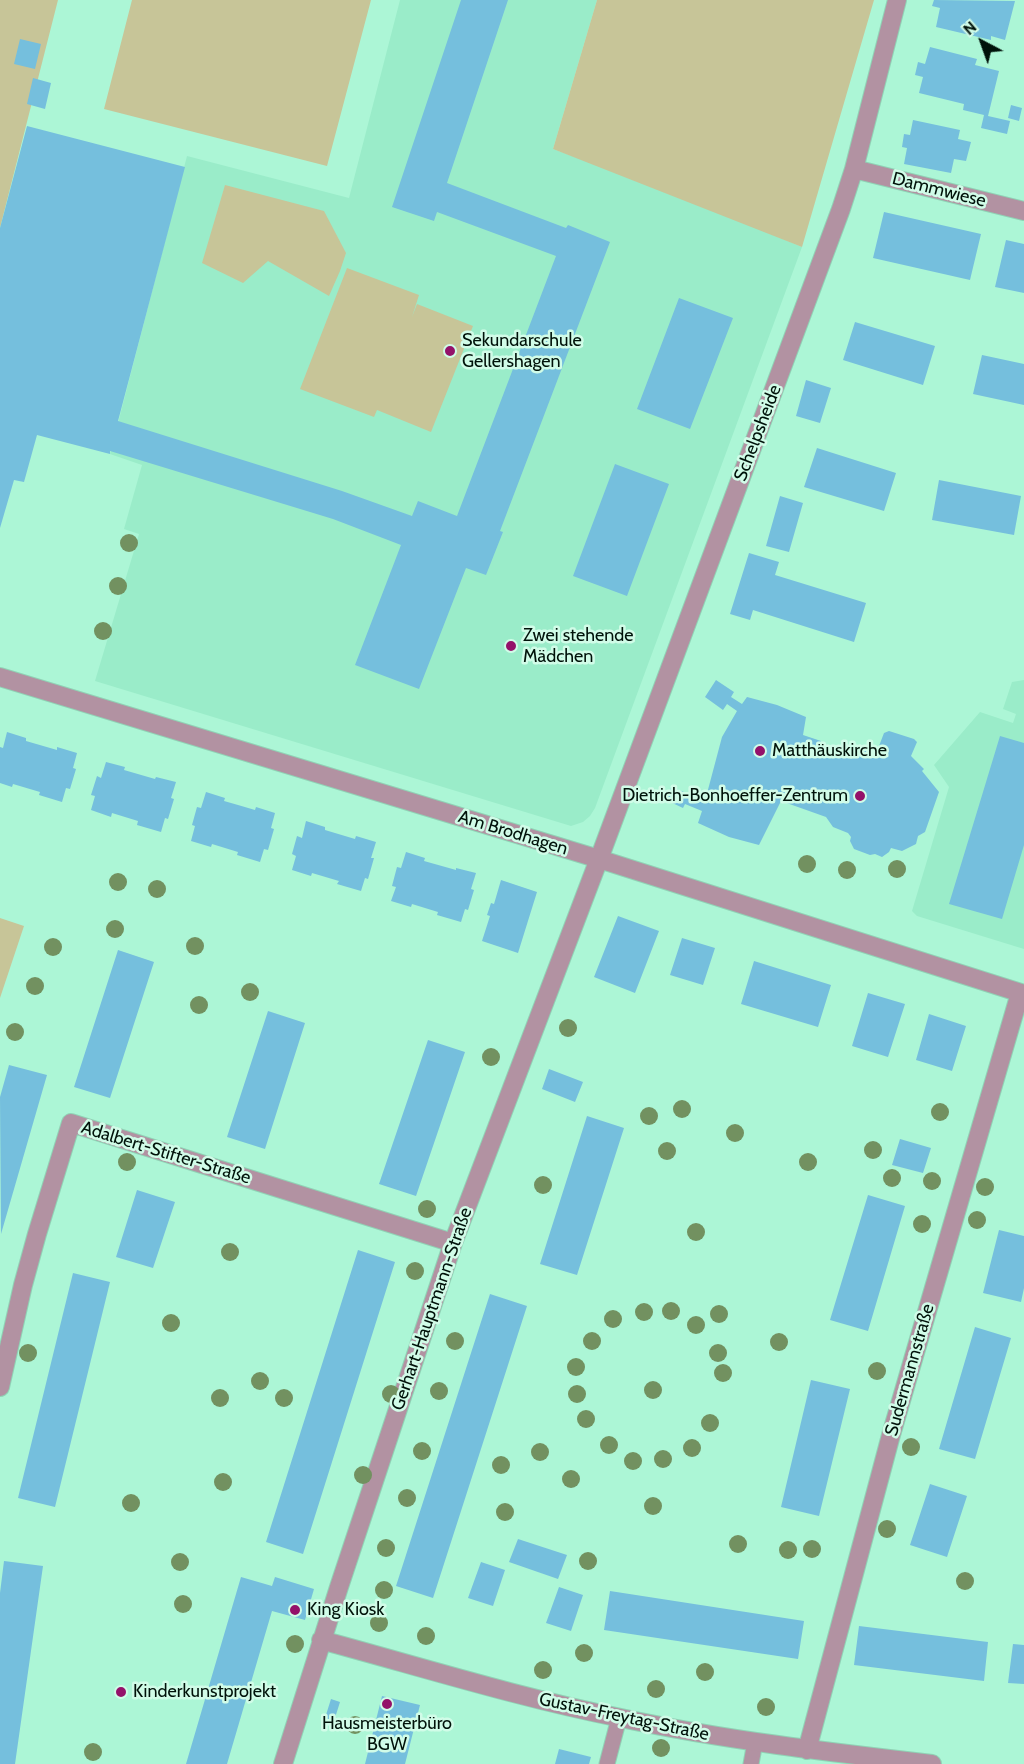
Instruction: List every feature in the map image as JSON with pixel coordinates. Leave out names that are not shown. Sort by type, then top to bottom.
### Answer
[{"type":"street","name":"Schelpsheide","points":[[599,859],[841,209],[854,170],[897,0]]},
{"type":"street","name":"Dammwiese","points":[[854,170],[1024,211]]},
{"type":"street","name":"Am Brodhagen","points":[[0,677],[599,859],[1022,993]]},
{"type":"street","name":"Gerhart-Hauptmann-Straße","points":[[282,1764],[453,1243],[599,859]]},
{"type":"street","name":"Sudermannstraße","points":[[807,1750],[891,1435],[1022,993]]},
{"type":"street","name":"Adalbert-Stifter-Straße","points":[[0,1387],[23,1285],[71,1123],[453,1243]]},
{"type":"street","name":"Gustav-Freytag-Straße","points":[[321,1640],[495,1689],[619,1718],[807,1750],[891,1762],[932,1764]]},
{"type":"lane","points":[[607,1764],[619,1718]]},
{"type":"lane","points":[[751,1764],[755,1742]]},
{"type":"shaded area","points":[[0,0],[58,0],[0,228]]},
{"type":"shaded area","points":[[132,0],[371,0],[327,166],[104,109]]},
{"type":"shaded area","name":"Sekundarschule Gellershagen","points":[[400,0],[597,0],[553,149],[673,193],[802,247],[595,808],[583,822],[571,826],[95,681],[139,534],[124,529],[142,465],[110,454],[187,156],[349,198]]},
{"type":"shaded area","points":[[597,0],[874,0],[802,247],[553,149]]},
{"type":"shaded area","points":[[225,185],[324,211],[346,253],[329,296],[268,261],[243,283],[202,263]]},
{"type":"shaded area","points":[[347,268],[419,295],[412,317],[417,304],[473,326],[431,432],[377,410],[374,417],[300,389]]},
{"type":"shaded area","points":[[1024,680],[1024,949],[917,916],[912,911],[949,787],[934,765],[980,712],[1013,723],[1016,714],[1003,709],[1012,682]]},
{"type":"shaded area","points":[[0,918],[24,926],[0,998]]},
{"type":"building","points":[[461,0],[508,0],[447,183],[566,228],[568,225],[610,242],[500,531],[503,532],[486,575],[466,568],[419,689],[355,665],[401,545],[333,519],[110,451],[110,454],[37,435],[24,482],[14,480],[0,528],[0,228],[27,126],[185,167],[118,421],[342,491],[412,516],[418,501],[457,516],[556,256],[437,212],[434,221],[392,207]]},
{"type":"building","points":[[934,0],[1015,1],[1005,40],[991,36],[991,40],[936,27],[940,8],[932,6]]},
{"type":"building","points":[[20,39],[41,44],[35,69],[14,64]]},
{"type":"building","points":[[930,47],[977,59],[975,65],[999,71],[988,116],[1010,121],[1007,134],[981,128],[984,115],[963,110],[964,104],[919,93],[923,77],[915,75],[918,62],[925,64]]},
{"type":"building","points":[[33,78],[51,83],[45,109],[27,104]]},
{"type":"building","points":[[1011,105],[1022,108],[1019,121],[1008,118]]},
{"type":"building","points":[[913,120],[960,130],[958,139],[971,142],[966,161],[954,159],[951,173],[904,164],[907,148],[902,147],[904,134],[910,135]]},
{"type":"building","points":[[884,212],[981,234],[970,280],[873,258]]},
{"type":"building","points":[[1006,240],[1024,244],[1024,293],[995,287]]},
{"type":"building","points":[[679,298],[733,318],[690,429],[637,409]]},
{"type":"building","points":[[855,322],[935,346],[923,385],[843,360]]},
{"type":"building","points":[[982,355],[1024,364],[1024,405],[973,394]]},
{"type":"building","points":[[806,380],[831,388],[820,423],[796,416]]},
{"type":"building","points":[[817,448],[896,473],[884,511],[804,487]]},
{"type":"building","points":[[615,464],[669,484],[627,596],[573,576]]},
{"type":"building","points":[[939,480],[1021,496],[1014,535],[932,520]]},
{"type":"building","points":[[780,496],[803,503],[789,552],[766,546]]},
{"type":"building","points":[[749,553],[779,562],[775,575],[866,603],[854,642],[753,610],[750,620],[730,614]]},
{"type":"building","points":[[716,680],[734,692],[731,697],[742,704],[747,697],[777,705],[806,717],[803,735],[821,741],[820,744],[836,750],[854,747],[864,750],[879,746],[884,733],[889,731],[914,739],[917,742],[911,756],[924,769],[922,771],[939,792],[925,832],[918,836],[916,844],[902,851],[891,848],[882,857],[875,854],[870,855],[854,849],[848,833],[833,827],[826,817],[781,801],[759,845],[729,837],[698,823],[702,811],[685,804],[683,808],[666,800],[671,787],[689,794],[687,798],[705,801],[722,737],[737,711],[727,704],[723,710],[705,697]]},
{"type":"building","points":[[7,732],[26,738],[26,741],[77,753],[73,768],[76,769],[70,789],[66,788],[62,802],[39,795],[40,792],[13,784],[12,787],[0,783],[0,747],[3,748]]},
{"type":"building","points":[[1000,736],[1024,743],[1024,845],[1002,919],[949,904]]},
{"type":"building","points":[[106,762],[155,779],[156,777],[176,782],[168,819],[165,818],[161,832],[137,825],[138,821],[112,813],[111,817],[91,810],[95,796],[91,795],[97,776],[101,778]]},
{"type":"building","points":[[206,792],[225,798],[224,801],[275,813],[271,828],[274,829],[268,850],[264,849],[260,862],[212,844],[211,847],[191,841],[197,807],[201,808]]},
{"type":"building","points":[[306,821],[325,827],[325,830],[355,839],[356,836],[376,842],[368,879],[365,878],[361,891],[337,884],[339,881],[292,870],[296,856],[292,854],[297,836],[302,838]]},
{"type":"building","points":[[406,852],[425,858],[424,861],[476,873],[468,910],[465,909],[461,922],[412,904],[411,907],[391,901],[396,887],[392,886],[397,867],[401,868]]},
{"type":"building","points":[[501,880],[537,892],[518,953],[482,941],[490,916],[487,915],[491,903],[494,904]]},
{"type":"building","points":[[618,916],[659,931],[635,993],[594,977]]},
{"type":"building","points":[[682,938],[715,948],[703,985],[670,975]]},
{"type":"building","points":[[118,950],[154,962],[110,1098],[74,1087]]},
{"type":"building","points":[[754,961],[831,985],[818,1027],[741,1004]]},
{"type":"building","points":[[868,993],[905,1004],[888,1057],[852,1046]]},
{"type":"building","points":[[268,1011],[305,1023],[265,1149],[227,1137]]},
{"type":"building","points":[[929,1014],[966,1026],[952,1071],[916,1060]]},
{"type":"building","points":[[428,1040],[465,1052],[416,1196],[379,1184]]},
{"type":"building","points":[[9,1065],[47,1075],[1,1234],[0,1097]]},
{"type":"building","points":[[549,1069],[583,1082],[575,1102],[542,1089]]},
{"type":"building","points":[[587,1116],[624,1128],[577,1275],[540,1264]]},
{"type":"building","points":[[900,1139],[931,1148],[923,1173],[892,1165]]},
{"type":"building","points":[[137,1190],[175,1202],[153,1268],[116,1257]]},
{"type":"building","points":[[868,1195],[905,1206],[868,1331],[830,1320]]},
{"type":"building","points":[[999,1230],[1024,1236],[1024,1288],[1021,1302],[983,1293]]},
{"type":"building","points":[[358,1250],[395,1262],[303,1554],[266,1542]]},
{"type":"building","points":[[73,1273],[110,1282],[55,1507],[18,1498]]},
{"type":"building","points":[[490,1294],[527,1306],[433,1598],[396,1586]]},
{"type":"building","points":[[975,1327],[1011,1338],[975,1459],[939,1449]]},
{"type":"building","points":[[811,1380],[850,1389],[819,1516],[781,1507]]},
{"type":"building","points":[[930,1484],[967,1496],[947,1557],[910,1545]]},
{"type":"building","points":[[518,1539],[567,1555],[558,1579],[509,1562]]},
{"type":"building","points":[[4,1561],[43,1566],[15,1764],[0,1764],[0,1593]]},
{"type":"building","points":[[481,1562],[505,1570],[493,1606],[468,1598]]},
{"type":"building","points":[[241,1577],[272,1586],[275,1577],[314,1589],[305,1620],[272,1611],[227,1764],[186,1764]]},
{"type":"building","points":[[559,1587],[583,1595],[571,1631],[546,1623]]},
{"type":"building","points":[[610,1591],[804,1621],[798,1659],[604,1630]]},
{"type":"building","points":[[859,1626],[988,1642],[984,1681],[854,1665]]},
{"type":"building","points":[[1013,1644],[1024,1645],[1024,1684],[1008,1683]]},
{"type":"building","points":[[382,1696],[420,1705],[405,1764],[365,1764]]},
{"type":"building","points":[[331,1699],[340,1702],[334,1721],[325,1718]]},
{"type":"building","points":[[559,1749],[591,1757],[589,1764],[555,1764]]},
{"type":"place","name":"Sekundarschule Gellershagen","points":[[450,351]]},
{"type":"place","name":"Zwei stehende Mädchen","points":[[511,646]]},
{"type":"place","name":"Matthäuskirche","points":[[760,751]]},
{"type":"place","name":"Dietrich-Bonhoeffer-Zentrum","points":[[860,796]]},
{"type":"place","name":"King Kiosk","points":[[295,1610]]},
{"type":"place","name":"Kinderkunstprojekt","points":[[121,1692]]},
{"type":"place","name":"Hausmeisterbüro BGW","points":[[387,1704]]}]
